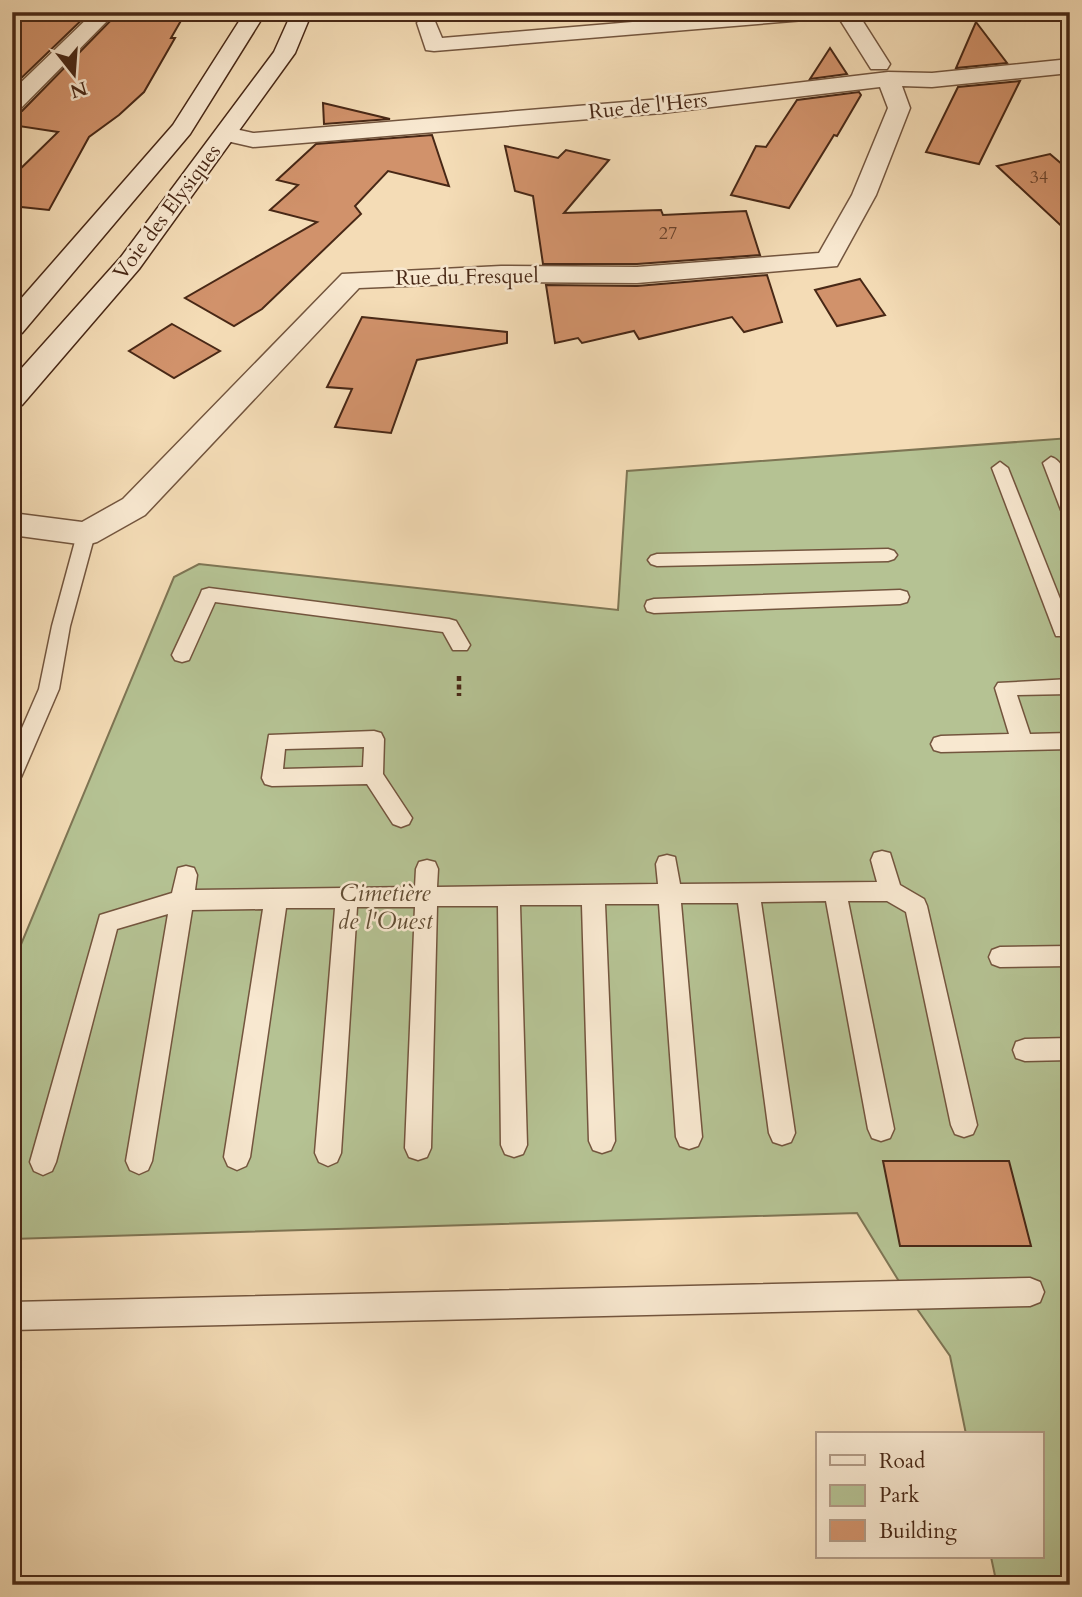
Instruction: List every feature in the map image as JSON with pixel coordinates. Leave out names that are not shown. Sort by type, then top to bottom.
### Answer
[{"type":"street","points":[[12,104],[106,12]]},
{"type":"street","name":"Voie des Elysiques","points":[[12,327],[182,129],[256,12]]},
{"type":"street","name":"Voie des Elysiques","points":[[12,398],[130,263],[284,53],[302,12]]},
{"type":"street","points":[[427,23],[434,45],[595,21],[829,12]]},
{"type":"street","points":[[846,12],[883,72]]},
{"type":"street","name":"Rue de l'Hers","points":[[226,134],[253,140],[438,126],[662,106],[883,72],[932,80],[1070,66]]},
{"type":"street","name":"Rue du Fresquel","points":[[86,534],[134,507],[351,280],[501,274],[638,275],[828,260],[864,195],[899,108],[883,72]]},
{"type":"street","points":[[12,524],[86,534]]},
{"type":"lane","points":[[1051,463],[1070,510]]},
{"type":"lane","points":[[1000,468],[1063,631]]},
{"type":"lane","points":[[12,775],[49,689],[61,626],[86,534]]},
{"type":"lane","points":[[657,560],[888,555]]},
{"type":"lane","points":[[182,655],[209,594],[449,626],[460,645]]},
{"type":"lane","points":[[654,606],[900,597]]},
{"type":"lane","points":[[1023,742],[1005,688],[1070,686]]},
{"type":"lane","points":[[373,775],[272,778],[276,741],[374,739],[373,775],[401,818]]},
{"type":"lane","points":[[941,744],[1070,741]]},
{"type":"lane","points":[[882,860],[890,891]]},
{"type":"lane","points":[[667,864],[689,1137]]},
{"type":"lane","points":[[418,1149],[427,869]]},
{"type":"lane","points":[[139,1161],[186,875]]},
{"type":"lane","points":[[835,891],[881,1129]]},
{"type":"lane","points":[[43,1161],[108,922],[182,900],[890,891],[916,906],[964,1125]]},
{"type":"lane","points":[[748,892],[782,1133]]},
{"type":"lane","points":[[593,894],[602,1141]]},
{"type":"lane","points":[[509,896],[514,1145]]},
{"type":"lane","points":[[237,1157],[276,898]]},
{"type":"lane","points":[[328,1153],[347,898]]},
{"type":"lane","points":[[999,957],[1070,956]]},
{"type":"lane","points":[[1026,1050],[1070,1049]]},
{"type":"lane","points":[[12,1316],[1030,1292]]},
{"type":"green space","name":"Cimetière de l'Ouest","points":[[1070,438],[1070,1585],[997,1585],[991,1558],[1044,1558],[1044,1432],[966,1432],[950,1356],[908,1296],[857,1213],[12,1239],[12,966],[174,577],[199,564],[618,610],[627,471]]},
{"type":"building","points":[[26,12],[90,12],[12,87],[12,23]]},
{"type":"building","points":[[119,12],[186,12],[171,38],[175,38],[144,92],[89,137],[49,210],[12,206],[12,177],[58,132],[12,125],[12,113],[22,111]]},
{"type":"building","points":[[976,22],[1007,63],[956,68]]},
{"type":"building","points":[[830,48],[847,74],[810,79]]},
{"type":"building","points":[[1020,81],[979,164],[926,152],[958,87]]},
{"type":"building","points":[[859,92],[861,95],[837,136],[834,135],[789,208],[731,195],[756,146],[766,147],[797,100]]},
{"type":"building","points":[[323,103],[390,119],[324,124]]},
{"type":"building","points":[[432,135],[449,186],[388,171],[355,206],[361,214],[262,309],[234,326],[185,298],[317,222],[270,210],[298,185],[277,180],[316,144]]},
{"type":"building","points":[[505,146],[558,158],[566,150],[609,160],[564,213],[661,210],[663,215],[746,211],[760,255],[637,264],[543,264],[533,196],[515,191]]},
{"type":"building","points":[[1050,154],[1070,171],[1070,234],[997,166]]},
{"type":"building","points":[[767,275],[782,322],[744,332],[732,317],[639,339],[634,331],[582,343],[578,338],[555,343],[546,285],[637,286]]},
{"type":"building","points":[[860,279],[885,315],[837,326],[815,290]]},
{"type":"building","points":[[362,317],[507,332],[507,343],[417,360],[391,433],[335,427],[352,389],[327,387]]},
{"type":"building","points":[[172,324],[220,351],[174,378],[129,351]]},
{"type":"building","points":[[883,1161],[1009,1161],[1031,1246],[900,1246]]}]
